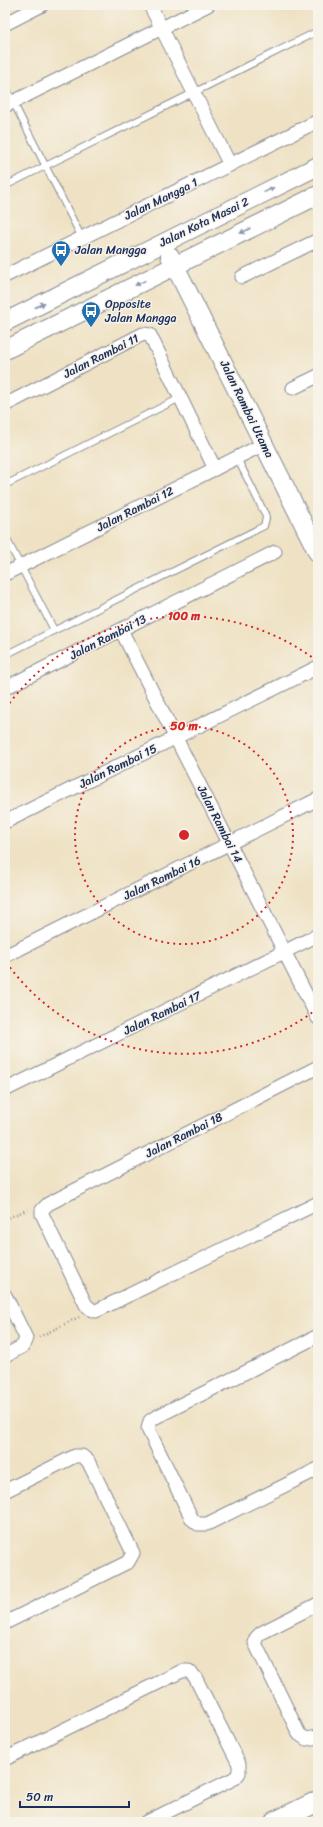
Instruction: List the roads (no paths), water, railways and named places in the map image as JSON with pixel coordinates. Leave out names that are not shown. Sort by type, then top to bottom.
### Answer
[{"type":"main road","name":"Jalan Kota Masai 2","points":[[5,322],[318,166]]},
{"type":"main road","points":[[5,350],[318,195]]},
{"type":"main road","name":"Jalan Rambai Utama","points":[[164,243],[318,552]]},
{"type":"main road","points":[[275,1822],[318,1801]]},
{"type":"street","points":[[5,24],[42,5]]},
{"type":"street","points":[[150,5],[230,165]]},
{"type":"street","points":[[9,104],[208,5]]},
{"type":"street","name":"Jalan Mangga 1","points":[[5,276],[318,121]]},
{"type":"street","points":[[242,277],[318,240]]},
{"type":"street","name":"Jalan Rambai 11","points":[[5,405],[143,334],[150,335],[215,469]]},
{"type":"street","points":[[293,388],[318,376]]},
{"type":"street","name":"Jalan Rambai 12","points":[[5,574],[264,444]]},
{"type":"street","name":"Jalan Rambai 13","points":[[5,688],[275,552]]},
{"type":"street","name":"Jalan Rambai 14","points":[[121,630],[318,1018]]},
{"type":"street","name":"Jalan Rambai 15","points":[[5,822],[318,667]]},
{"type":"street","name":"Jalan Rambai 16","points":[[5,956],[318,799]]},
{"type":"street","name":"Jalan Rambai 17","points":[[5,1090],[318,935]]},
{"type":"street","name":"Jalan Rambai 18","points":[[318,1068],[50,1202],[44,1206],[42,1214],[86,1305],[92,1310],[103,1309],[318,1203]]},
{"type":"street","points":[[5,1295],[26,1338],[23,1346],[8,1354]]},
{"type":"street","points":[[318,1336],[156,1417],[148,1424],[149,1433],[192,1519],[198,1524],[208,1523],[318,1469]]},
{"type":"street","points":[[5,1490],[75,1456],[82,1456],[88,1461],[132,1548],[132,1557],[128,1562],[5,1623]]},
{"type":"street","points":[[316,1738],[306,1739],[299,1734],[257,1647],[256,1638],[261,1633],[318,1604]]},
{"type":"street","points":[[5,1759],[182,1672],[193,1673],[239,1764],[240,1773],[235,1778],[147,1822]]},
{"type":"lane","points":[[5,186],[318,31]]},
{"type":"lane","points":[[5,86],[9,104],[45,166],[82,238]]},
{"type":"lane","points":[[5,485],[180,398]]},
{"type":"lane","points":[[5,655],[264,526],[266,518],[265,514],[237,458]]},
{"type":"lane","points":[[5,536],[54,630]]},
{"type":"place","name":"Jalan Mangga","points":[[61,267]]},
{"type":"place","name":"Opposite Jalan Mangga","points":[[91,328]]}]
